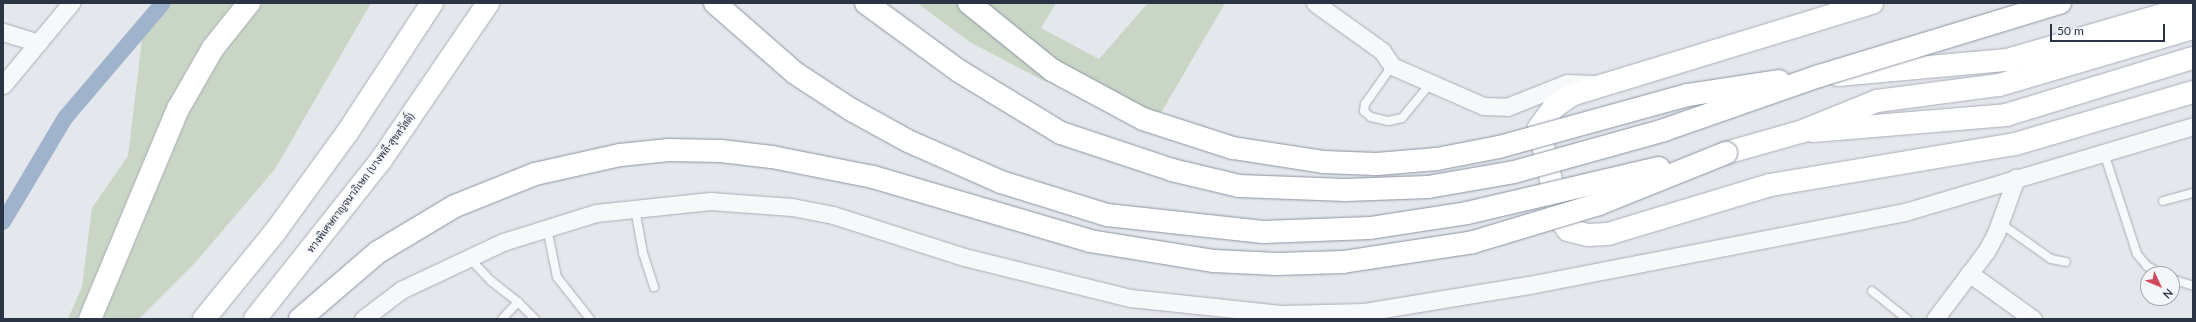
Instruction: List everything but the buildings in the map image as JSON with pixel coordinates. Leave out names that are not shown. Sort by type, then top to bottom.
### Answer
[{"type":"highway","points":[[90,319],[178,109],[213,48],[249,3]]},
{"type":"highway","points":[[204,319],[275,232],[347,133],[432,3]]},
{"type":"highway","name":"ทางพิเศษกาญจนาภิเษก (บางพลี-สุขสวัสดิ์)","points":[[255,319],[381,160],[488,3]]},
{"type":"highway","points":[[716,3],[795,73],[850,109],[908,141],[1001,182],[1107,215],[1263,232],[1370,228],[1467,213],[1726,153],[1804,131],[1877,101],[1998,85],[2193,28]]},
{"type":"highway","points":[[866,3],[959,71],[1061,133],[1172,170],[1240,186],[1346,190],[1428,187],[1514,172],[1664,130],[1819,76],[2060,3]]},
{"type":"highway","points":[[969,3],[1052,70],[1143,119],[1233,148],[1323,162],[1377,164],[1437,159],[1499,147],[1688,95],[1819,76],[2007,60],[2193,6]]},
{"type":"highway","points":[[1872,3],[1608,84],[1572,96],[1554,107],[1539,128],[1560,220],[1568,230],[1588,235],[1608,234],[1743,192],[1820,175],[2008,145],[2193,92]]},
{"type":"highway","points":[[1804,131],[2006,115],[2193,58]]},
{"type":"highway","points":[[300,319],[378,252],[455,206],[535,174],[620,155],[669,150],[721,150],[772,157],[873,177],[1090,241],[1214,261],[1277,264],[1350,261],[1473,242],[1599,204],[1726,153]]},
{"type":"street","points":[[6,77],[38,43],[71,3]]},
{"type":"street","points":[[1315,3],[1382,52],[1392,66],[1483,106],[1507,107],[1567,83],[1608,84]]},
{"type":"street","points":[[3,32],[38,43]]},
{"type":"street","points":[[363,319],[401,290],[503,242],[596,213],[710,201],[792,207],[892,232],[964,258],[1130,298],[1282,314],[1364,312],[1529,285],[1905,212],[2193,126]]},
{"type":"street","points":[[1935,319],[1987,250],[2000,224],[2016,178]]},
{"type":"street","points":[[1969,274],[2033,319]]},
{"type":"lane","points":[[1392,66],[1365,104],[1364,111],[1371,117],[1390,121],[1402,118],[1430,84]]},
{"type":"lane","points":[[2104,153],[2138,254],[2147,266]]},
{"type":"lane","points":[[2163,201],[2193,193]]},
{"type":"lane","points":[[635,209],[643,253],[654,287]]},
{"type":"lane","points":[[2000,224],[2051,259],[2066,262]]},
{"type":"lane","points":[[547,228],[557,277],[590,319]]},
{"type":"lane","points":[[469,258],[491,280],[518,302],[535,319]]},
{"type":"lane","points":[[2180,282],[2193,286]]},
{"type":"lane","points":[[1872,291],[1907,319]]},
{"type":"lane","points":[[502,319],[518,302]]},
{"type":"green space","points":[[171,3],[371,3],[275,169],[195,263],[139,319],[68,319],[82,287],[92,208],[128,156],[142,39]]},
{"type":"green space","points":[[917,3],[1056,3],[1041,28],[1099,59],[1148,3],[1225,3],[1155,123],[1038,78],[970,42]]},
{"type":"waterway","points":[[3,222],[65,118],[163,3]]}]
